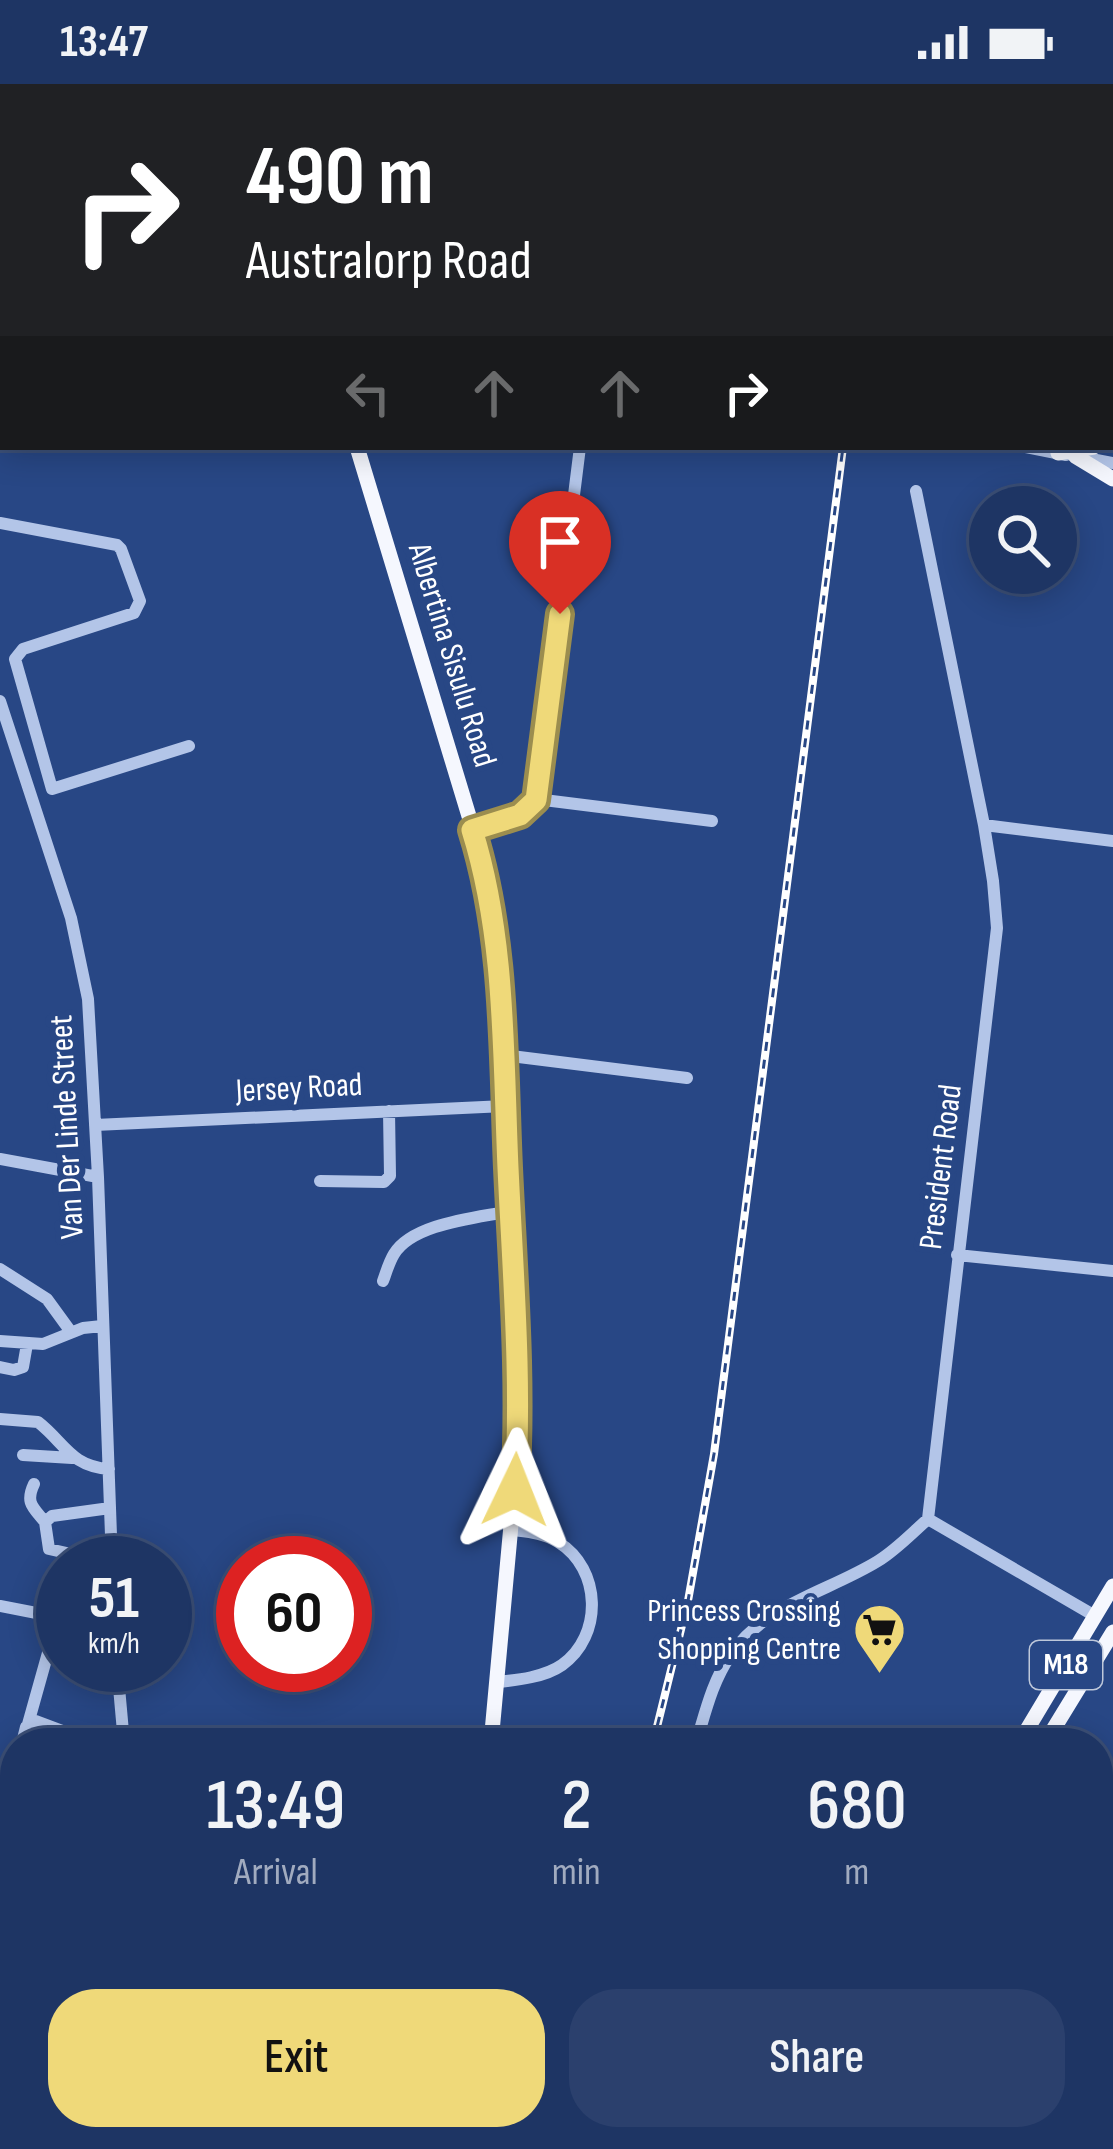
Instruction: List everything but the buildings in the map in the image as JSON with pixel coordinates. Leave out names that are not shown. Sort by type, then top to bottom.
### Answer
[{"type":"main road","name":"Albertina Sisulu Road","points":[[358,450],[493,914],[518,1449],[492,1728]]},
{"type":"main road","points":[[1066,455],[1084,450]]},
{"type":"main road","points":[[1066,455],[1113,478]]},
{"type":"main road","name":"M18","points":[[1028,1728],[1113,1586]]},
{"type":"main road","name":"M18","points":[[1054,1728],[1113,1632]]},
{"type":"street","points":[[472,830],[520,815],[536,800],[580,450]]},
{"type":"street","points":[[1041,450],[1113,464]]},
{"type":"street","name":"President Road","points":[[916,491],[984,826],[997,928],[928,1519]]},
{"type":"street","points":[[0,523],[117,545],[140,601],[134,614],[17,653],[14,664],[52,789],[189,746]]},
{"type":"street","points":[[2,710],[27,708]]},
{"type":"street","name":"Van Der Linde Street","points":[[2,710],[81,957],[88,999],[111,1536]]},
{"type":"street","points":[[10,732],[32,724]]},
{"type":"street","points":[[536,800],[712,821]]},
{"type":"street","points":[[984,826],[1113,842]]},
{"type":"street","points":[[503,1055],[687,1078]]},
{"type":"street","name":"Jersey Road","points":[[95,1125],[505,1106]]},
{"type":"street","points":[[320,1181],[383,1181],[390,1176],[389,1111]]},
{"type":"street","points":[[0,1159],[98,1177]]},
{"type":"street","points":[[383,1282],[395,1251],[416,1235],[438,1225],[510,1210]]},
{"type":"street","points":[[957,1255],[1113,1271]]},
{"type":"street","points":[[0,1269],[47,1298],[71,1332]]},
{"type":"street","points":[[0,1341],[43,1344],[102,1326]]},
{"type":"street","points":[[0,1367],[23,1367],[28,1344]]},
{"type":"street","points":[[0,1419],[38,1421],[72,1458]]},
{"type":"street","points":[[23,1455],[72,1458],[109,1469]]},
{"type":"street","points":[[34,1484],[30,1502],[45,1522],[47,1536]]},
{"type":"street","points":[[45,1522],[52,1516],[110,1508]]},
{"type":"street","points":[[701,1728],[719,1674],[760,1622],[874,1564],[928,1519],[1095,1616]]},
{"type":"street","points":[[497,1682],[558,1669],[572,1657],[592,1621],[589,1581],[579,1562],[561,1544],[540,1534],[512,1530]]},
{"type":"street","points":[[0,1606],[36,1613]]},
{"type":"street","points":[[26,1728],[38,1692]]},
{"type":"street","points":[[119,1692],[122,1728]]},
{"type":"street","points":[[28,1724],[42,1722],[53,1728]]},
{"type":"railway","points":[[657,1728],[688,1601],[714,1454],[843,450]]},
{"type":"place","name":"Princess Crossing Shopping Centre","points":[[880,1676]]},
{"type":"route","points":[[515,1490],[515,1305],[503,1055],[493,914],[472,830],[520,815],[536,800],[560,614]]}]
